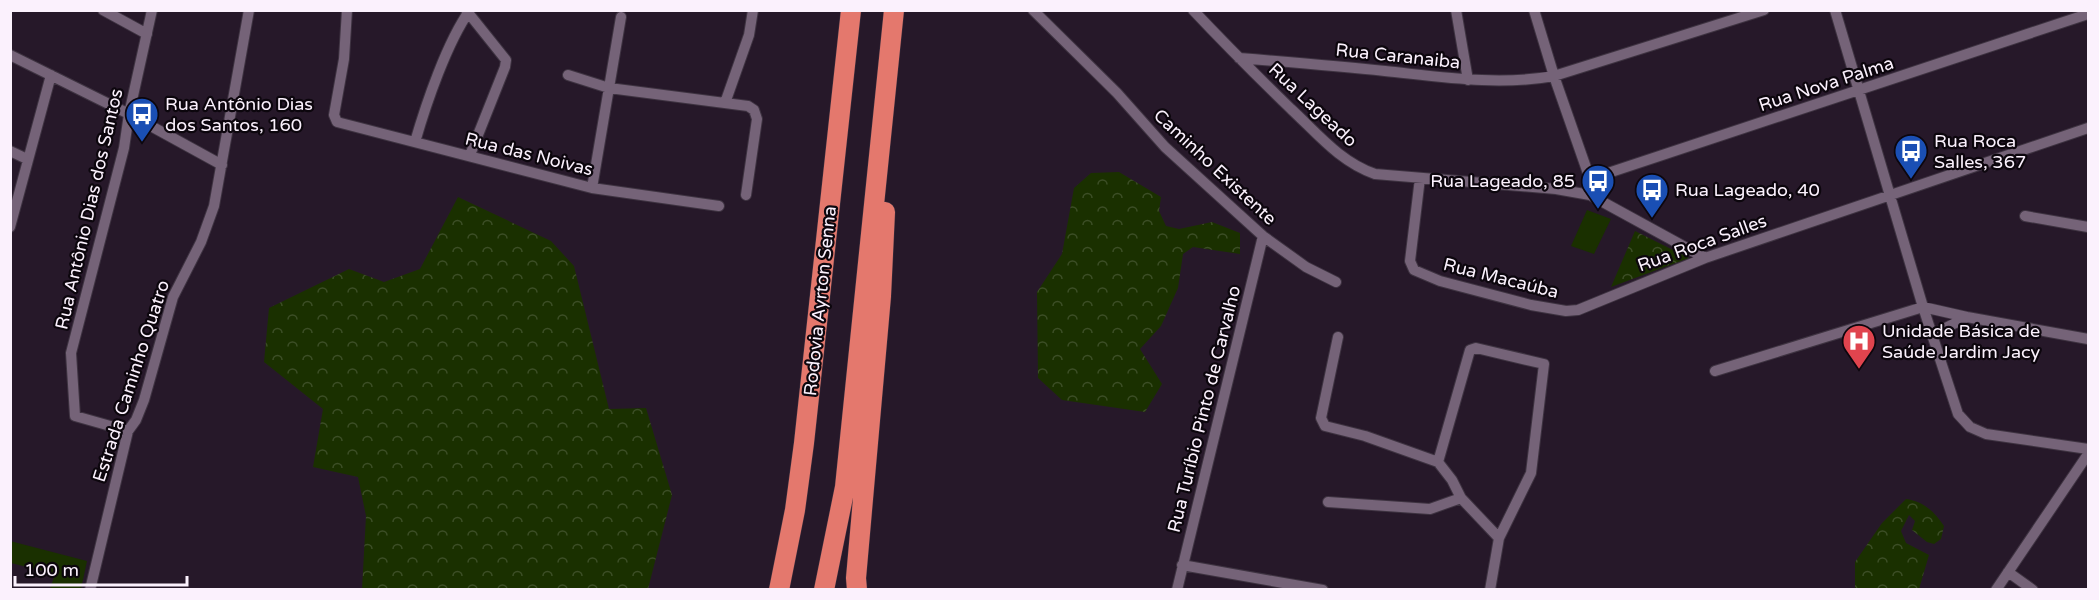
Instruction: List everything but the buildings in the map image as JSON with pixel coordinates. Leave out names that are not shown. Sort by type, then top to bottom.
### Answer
[{"type":"highway","name":"Rodovia Ayrton Senna","points":[[779,590],[795,510],[804,443],[851,10]]},
{"type":"highway","points":[[824,590],[845,487],[894,10]]},
{"type":"highway","points":[[857,590],[856,578],[881,296],[885,197],[883,111]]},
{"type":"street","points":[[104,10],[147,34]]},
{"type":"street","name":"Rua Antônio Dias dos Santos","points":[[129,431],[75,416],[71,353],[124,148],[129,114],[152,10]]},
{"type":"street","name":"Estrada Caminho Quatro","points":[[90,590],[110,500],[129,431],[144,400],[173,297],[207,229],[214,206],[235,78],[249,10]]},
{"type":"street","name":"Rua das Noivas","points":[[347,10],[346,48],[335,118],[338,122],[592,188],[719,206]]},
{"type":"street","points":[[725,103],[749,35],[753,10]]},
{"type":"street","name":"Caminho Existente","points":[[1033,10],[1110,85],[1165,147],[1263,236],[1306,267],[1336,282]]},
{"type":"street","name":"Rua Lageado","points":[[1193,10],[1239,58],[1347,161],[1362,169],[1374,174],[1556,189],[1590,195],[1705,258]]},
{"type":"street","points":[[1456,10],[1468,80]]},
{"type":"street","points":[[1534,10],[1590,179],[1590,195]]},
{"type":"street","name":"Rua Caranaiba","points":[[1239,58],[1468,80],[1510,81],[1554,76],[1764,10]]},
{"type":"street","points":[[1835,10],[1923,307],[1958,414],[1970,427],[1986,434],[2088,449]]},
{"type":"street","points":[[415,142],[424,111],[468,11],[506,60],[470,155]]},
{"type":"street","name":"Rua Nova Palma","points":[[1590,179],[2088,14]]},
{"type":"street","points":[[592,188],[621,17]]},
{"type":"street","points":[[10,55],[129,114],[222,165]]},
{"type":"street","points":[[10,227],[51,75]]},
{"type":"street","points":[[568,75],[609,88],[748,105],[754,111],[757,119],[746,195]]},
{"type":"street","name":"Rua Roca Salles","points":[[1566,311],[1590,306],[1705,258],[2088,128]]},
{"type":"street","points":[[10,151],[27,159]]},
{"type":"street","name":"Rua Macaúba","points":[[1420,178],[1410,261],[1414,270],[1440,281],[1531,305],[1566,311]]},
{"type":"street","points":[[2025,216],[2088,227]]},
{"type":"street","name":"Rua Turíbio Pinto de Carvalho","points":[[1177,590],[1263,236]]},
{"type":"street","points":[[1715,371],[1923,307],[2088,339]]},
{"type":"street","points":[[1932,335],[1966,317]]},
{"type":"street","points":[[1338,337],[1321,418],[1325,426],[1365,436],[1438,462],[1452,480],[1461,498],[1499,538]]},
{"type":"street","points":[[1438,462],[1470,350],[1476,348],[1544,364],[1531,473],[1499,538],[1490,590]]},
{"type":"street","points":[[1996,590],[2088,454]]},
{"type":"street","points":[[1328,502],[1430,509],[1461,498]]},
{"type":"street","points":[[1182,565],[1323,590]]},
{"type":"street","points":[[2008,572],[2033,590]]},
{"type":"green space","points":[[1119,172],[1161,197],[1159,211],[1166,226],[1179,229],[1212,222],[1240,233],[1240,254],[1193,247],[1183,254],[1178,288],[1161,326],[1140,349],[1162,384],[1145,412],[1062,400],[1038,378],[1037,292],[1062,254],[1074,188],[1091,173]]},
{"type":"green space","points":[[458,197],[551,241],[574,266],[609,409],[646,408],[672,495],[648,589],[362,589],[366,516],[358,477],[313,467],[323,409],[264,362],[269,308],[349,269],[384,282],[420,269]]},
{"type":"green space","points":[[1587,210],[1611,219],[1594,254],[1571,246]]},
{"type":"green space","points":[[1635,231],[1689,258],[1611,287]]},
{"type":"green space","points":[[1906,499],[1928,508],[1944,526],[1941,539],[1934,544],[1927,542],[1912,530],[1915,521],[1909,515],[1901,531],[1906,543],[1929,555],[1919,589],[1855,589],[1855,562],[1882,523]]},
{"type":"green space","points":[[10,541],[87,561],[81,589],[50,589],[55,574],[11,563]]},
{"type":"place","name":"Rua Antônio Dias dos Santos, 160","points":[[142,143]]},
{"type":"place","name":"Rua Roca Salles, 367","points":[[1911,180]]},
{"type":"place","name":"Rua Lageado, 85","points":[[1598,210]]},
{"type":"place","name":"Rua Lageado, 40","points":[[1652,219]]},
{"type":"place","name":"Unidade Básica de Saúde Jardim Jacy","points":[[1859,370]]}]
